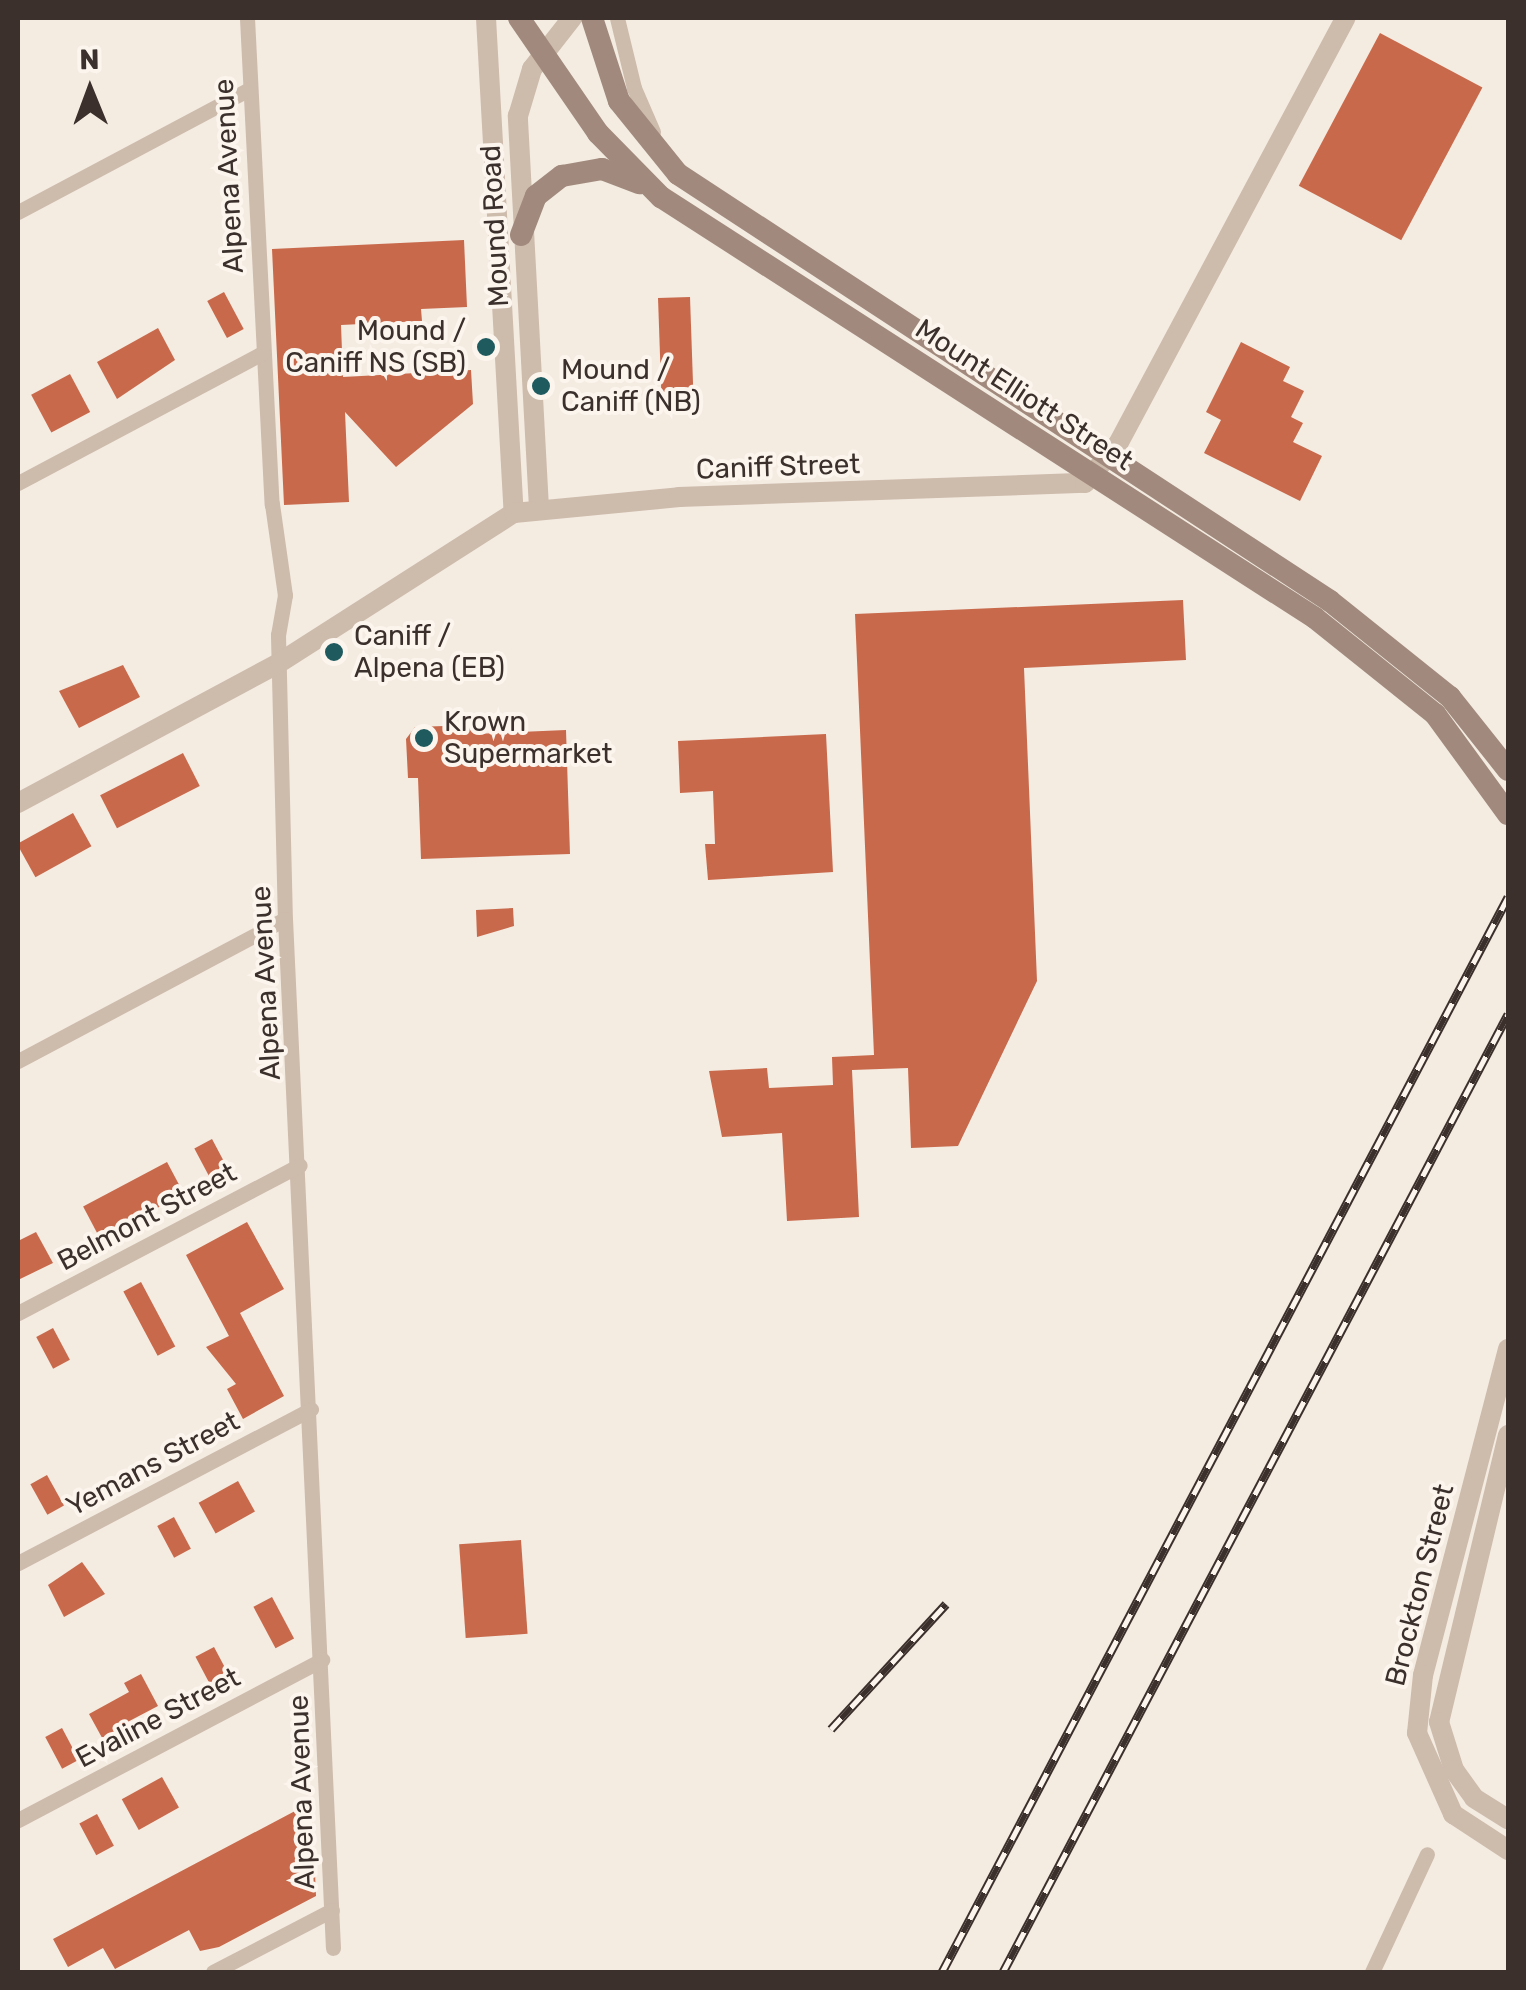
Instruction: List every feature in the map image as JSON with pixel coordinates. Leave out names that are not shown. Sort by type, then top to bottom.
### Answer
[{"type":"main road","name":"Mount Elliott Street","points":[[519,18],[598,132],[661,197],[1388,644],[1450,697],[1508,770]]},
{"type":"main road","name":"Mount Elliott Street","points":[[592,18],[619,101],[678,174],[1373,660],[1435,714],[1508,814]]},
{"type":"main road","points":[[521,235],[536,196],[572,172],[602,169],[661,197]]},
{"type":"street","name":"Alpena Avenue","points":[[247,18],[264,353],[285,595],[279,663],[285,919],[300,1165],[333,1948]]},
{"type":"street","name":"Mound Road","points":[[486,18],[514,514]]},
{"type":"street","name":"Mound Road","points":[[539,508],[521,235],[518,116],[542,52],[572,18]]},
{"type":"street","points":[[617,18],[639,100],[678,174]]},
{"type":"street","name":"Caniff Street","points":[[18,803],[279,663],[514,514],[539,508],[1085,483],[1118,444],[1344,18]]},
{"type":"street","points":[[18,212],[249,89]]},
{"type":"street","points":[[18,483],[264,353]]},
{"type":"street","points":[[18,1062],[285,919]]},
{"type":"street","name":"Belmont Street","points":[[18,1314],[300,1165]]},
{"type":"street","name":"Brockton Street","points":[[1508,1350],[1418,1705],[1424,1758],[1439,1794],[1464,1826],[1508,1850]]},
{"type":"street","name":"Yemans Street","points":[[18,1563],[311,1409]]},
{"type":"street","name":"Brockton Street","points":[[1508,1436],[1441,1700],[1444,1743],[1474,1798],[1508,1819]]},
{"type":"street","name":"Evaline Street","points":[[18,1820],[322,1660]]},
{"type":"street","points":[[1372,1972],[1427,1854]]},
{"type":"street","points":[[213,1972],[332,1910]]},
{"type":"building","points":[[1380,33],[1482,87],[1401,240],[1299,186]]},
{"type":"building","points":[[464,240],[467,307],[421,309],[422,321],[341,325],[343,377],[471,370],[473,404],[396,467],[345,412],[349,502],[284,505],[272,249]]},
{"type":"building","points":[[224,292],[244,329],[227,338],[207,301]]},
{"type":"building","points":[[690,297],[694,398],[662,399],[658,298]]},
{"type":"building","points":[[158,328],[175,360],[117,399],[97,362]]},
{"type":"building","points":[[1241,342],[1290,367],[1283,381],[1304,391],[1291,417],[1303,423],[1293,442],[1322,456],[1300,501],[1204,453],[1221,420],[1206,412]]},
{"type":"building","points":[[70,374],[90,412],[51,433],[31,395]]},
{"type":"building","points":[[1183,600],[1186,660],[1024,668],[1037,981],[958,1146],[911,1148],[908,1068],[852,1070],[859,1217],[787,1221],[782,1133],[722,1137],[709,1071],[767,1068],[769,1088],[833,1085],[832,1057],[874,1055],[855,614]]},
{"type":"building","points":[[123,665],[140,697],[79,728],[59,691]]},
{"type":"building","points":[[473,725],[474,734],[566,730],[570,854],[421,859],[418,778],[408,778],[406,739],[415,727]]},
{"type":"building","points":[[826,734],[833,872],[708,880],[705,844],[715,844],[713,791],[680,793],[678,741]]},
{"type":"building","points":[[183,753],[200,786],[117,828],[100,795]]},
{"type":"building","points":[[73,813],[91,846],[35,877],[18,843]]},
{"type":"building","points":[[513,908],[514,926],[477,937],[476,910]]},
{"type":"building","points":[[212,1139],[229,1171],[211,1180],[194,1148]]},
{"type":"building","points":[[167,1162],[184,1194],[100,1238],[83,1207]]},
{"type":"building","points":[[247,1222],[284,1289],[240,1313],[284,1396],[243,1419],[227,1389],[236,1384],[206,1347],[229,1336],[186,1255]]},
{"type":"building","points":[[36,1232],[53,1263],[18,1280],[18,1241]]},
{"type":"building","points":[[141,1282],[175,1346],[158,1356],[123,1291]]},
{"type":"building","points":[[53,1328],[70,1360],[53,1369],[36,1337]]},
{"type":"building","points":[[47,1475],[64,1506],[47,1515],[30,1484]]},
{"type":"building","points":[[238,1481],[255,1512],[216,1533],[199,1503]]},
{"type":"building","points":[[174,1517],[191,1549],[174,1558],[157,1526]]},
{"type":"building","points":[[521,1540],[528,1634],[466,1638],[459,1544]]},
{"type":"building","points":[[82,1562],[105,1594],[64,1617],[48,1585]]},
{"type":"building","points":[[272,1597],[294,1638],[276,1648],[253,1607]]},
{"type":"building","points":[[214,1647],[231,1679],[212,1689],[195,1657]]},
{"type":"building","points":[[141,1674],[158,1706],[118,1727],[123,1736],[106,1745],[89,1714],[129,1692],[124,1683]]},
{"type":"building","points":[[62,1728],[79,1760],[62,1769],[45,1737]]},
{"type":"building","points":[[162,1777],[179,1808],[139,1830],[122,1799]]},
{"type":"building","points":[[312,1802],[316,1896],[219,1947],[200,1951],[189,1930],[115,1969],[103,1948],[68,1967],[53,1939]]},
{"type":"building","points":[[97,1814],[114,1846],[96,1855],[79,1823]]},
{"type":"railway","points":[[942,1972],[1508,897]]},
{"type":"railway","points":[[1003,1972],[1508,1014]]},
{"type":"railway","points":[[831,1729],[946,1604]]},
{"type":"place","name":"Mound / Caniff NS (SB)","points":[[486,347]]},
{"type":"place","name":"Mound / Caniff (NB)","points":[[541,386]]},
{"type":"place","name":"Caniff / Alpena (EB)","points":[[334,652]]},
{"type":"place","name":"Krown Supermarket","points":[[424,738]]}]
